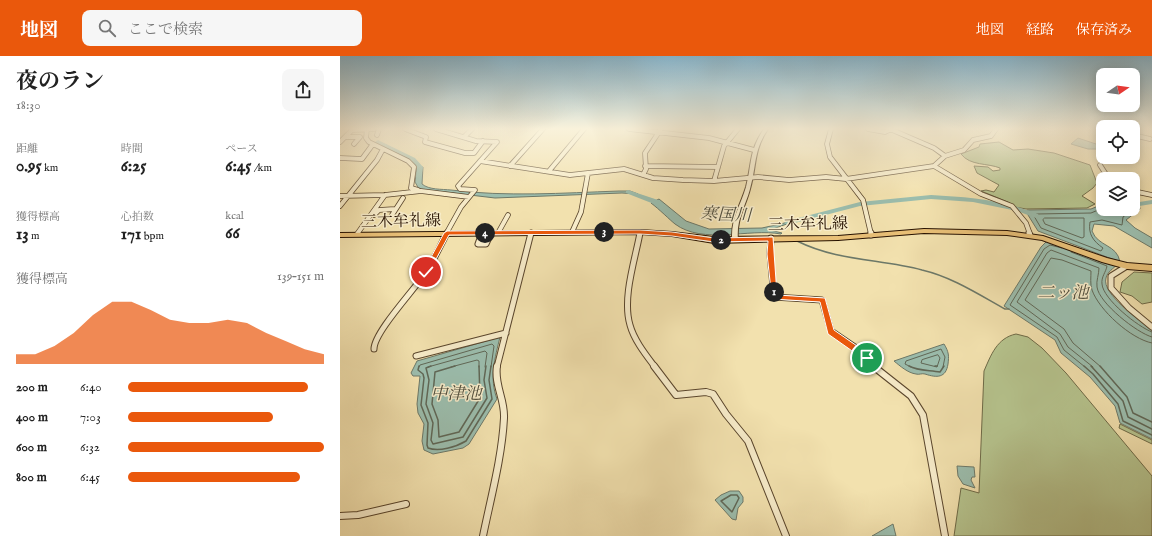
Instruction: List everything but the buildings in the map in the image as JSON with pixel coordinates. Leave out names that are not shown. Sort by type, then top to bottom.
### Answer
[{"type":"main road","name":"三木牟礼線","points":[[340,235],[640,232],[672,234],[714,240],[735,237],[838,238],[924,231],[1033,236],[1057,242],[1125,265],[1152,268]]},
{"type":"street","points":[[340,158],[362,158],[366,151]]},
{"type":"street","points":[[340,206],[377,160],[382,151]]},
{"type":"street","points":[[388,151],[408,161],[414,166],[412,188],[421,191],[468,197]]},
{"type":"street","points":[[459,151],[465,153],[474,153],[475,151]]},
{"type":"street","points":[[374,349],[374,344],[384,328],[426,272],[461,207],[475,190],[457,188],[489,151]]},
{"type":"street","points":[[510,166],[523,151]]},
{"type":"street","points":[[549,171],[565,151]]},
{"type":"street","points":[[643,174],[646,172],[644,155],[646,151]]},
{"type":"street","points":[[714,181],[724,151]]},
{"type":"street","points":[[735,237],[734,228],[737,212],[746,193],[754,151]]},
{"type":"street","points":[[828,151],[833,163],[863,200],[871,235]]},
{"type":"street","points":[[939,151],[945,156]]},
{"type":"street","points":[[480,161],[570,175],[624,169],[664,179],[714,181],[765,177],[789,180],[826,177],[846,179],[882,175],[934,166],[945,156],[960,151]]},
{"type":"street","points":[[1100,165],[1104,172]]},
{"type":"street","points":[[646,166],[718,168]]},
{"type":"street","points":[[934,166],[969,188],[1012,206],[1026,223],[1033,236]]},
{"type":"street","points":[[572,232],[580,217],[588,173]]},
{"type":"street","points":[[340,196],[385,195],[421,191]]},
{"type":"street","points":[[1140,192],[1152,195]]},
{"type":"street","points":[[359,234],[385,195]]},
{"type":"street","points":[[392,215],[403,198]]},
{"type":"street","points":[[359,234],[376,212],[379,210],[395,209]]},
{"type":"street","points":[[482,233],[478,244],[486,244],[508,215]]},
{"type":"street","points":[[640,232],[630,296],[630,326],[654,365],[676,395],[706,392],[713,394],[720,403],[726,414],[748,441],[786,536]]},
{"type":"street","points":[[483,536],[497,467],[504,418],[504,406],[496,380],[497,368],[531,233]]},
{"type":"street","points":[[771,238],[770,254],[774,298],[822,300],[830,332],[859,350],[876,370],[917,402],[923,415],[946,536]]},
{"type":"street","points":[[1125,265],[1111,276],[1111,288],[1128,308],[1152,327]]},
{"type":"street","points":[[416,356],[506,333]]},
{"type":"street","points":[[340,516],[358,515],[406,504]]},
{"type":"green space","points":[[968,151],[1044,151],[1054,153],[1090,165],[1096,184],[1082,196],[1095,204],[1087,208],[1026,209],[1015,207],[1008,202],[981,191],[986,190],[994,192],[999,185],[977,173],[974,166],[988,167],[993,171],[1000,170],[1000,168],[969,161],[961,154]]},
{"type":"green space","points":[[1134,272],[1152,273],[1152,302],[1142,304],[1132,296],[1120,292],[1122,282]]},
{"type":"green space","points":[[1016,334],[1028,337],[1042,348],[1066,373],[1152,476],[1152,536],[954,536],[961,488],[979,493],[984,371],[992,353],[999,343],[1009,336]]},
{"type":"green space","points":[[1120,424],[1152,440],[1152,444],[1119,428]]},
{"type":"water","points":[[423,167],[422,184],[436,189],[514,194],[630,191],[638,194],[622,193],[495,198],[419,189],[415,182],[417,168]]},
{"type":"water","points":[[659,199],[686,221],[709,229],[762,228],[798,220],[770,230],[782,233],[781,234],[699,234],[686,230],[675,224],[651,203]]},
{"type":"water","name":"二ッ池","points":[[1096,207],[1096,216],[1131,216],[1126,220],[1135,228],[1152,238],[1152,248],[1114,226],[1094,224],[1092,231],[1095,236],[1098,240],[1115,252],[1120,262],[1038,231],[1028,215],[1027,210],[1091,209]]},
{"type":"water","name":"二ッ池","points":[[1048,240],[1118,264],[1109,272],[1106,278],[1106,284],[1110,292],[1123,307],[1152,330],[1152,439],[1120,423],[1115,406],[1090,377],[1061,353],[1055,340],[1004,306],[1041,247]]},
{"type":"water","name":"中津池","points":[[500,337],[493,376],[497,399],[469,444],[463,448],[433,454],[424,450],[422,441],[424,424],[418,413],[417,404],[420,376],[413,376],[411,373],[417,361]]},
{"type":"water","points":[[944,344],[948,354],[948,364],[945,372],[940,376],[913,373],[904,369],[894,361]]},
{"type":"water","points":[[957,466],[974,467],[975,477],[972,477],[971,480],[975,488],[963,484],[958,476]]},
{"type":"water","points":[[730,491],[739,491],[743,497],[743,502],[738,508],[736,520],[732,519],[715,500],[721,495]]},
{"type":"water","points":[[893,524],[896,536],[872,536]]},
{"type":"waterway","name":"寒国川","points":[[397,151],[413,159],[420,167],[419,177]]},
{"type":"waterway","name":"寒国川","points":[[628,192],[656,202],[664,209]]},
{"type":"waterway","name":"寒国川","points":[[787,223],[860,204],[931,197],[973,200],[1019,209],[1036,216]]},
{"type":"waterway","name":"寒国川","points":[[1140,204],[1152,202]]},
{"type":"waterway","points":[[797,241],[812,248],[843,256],[906,266],[933,273],[965,286],[1005,309],[1009,309]]},
{"type":"route","points":[[426,272],[447,233],[640,232],[672,234],[714,240],[771,238],[770,254],[774,298],[822,300],[830,332],[859,350],[867,358]]}]
